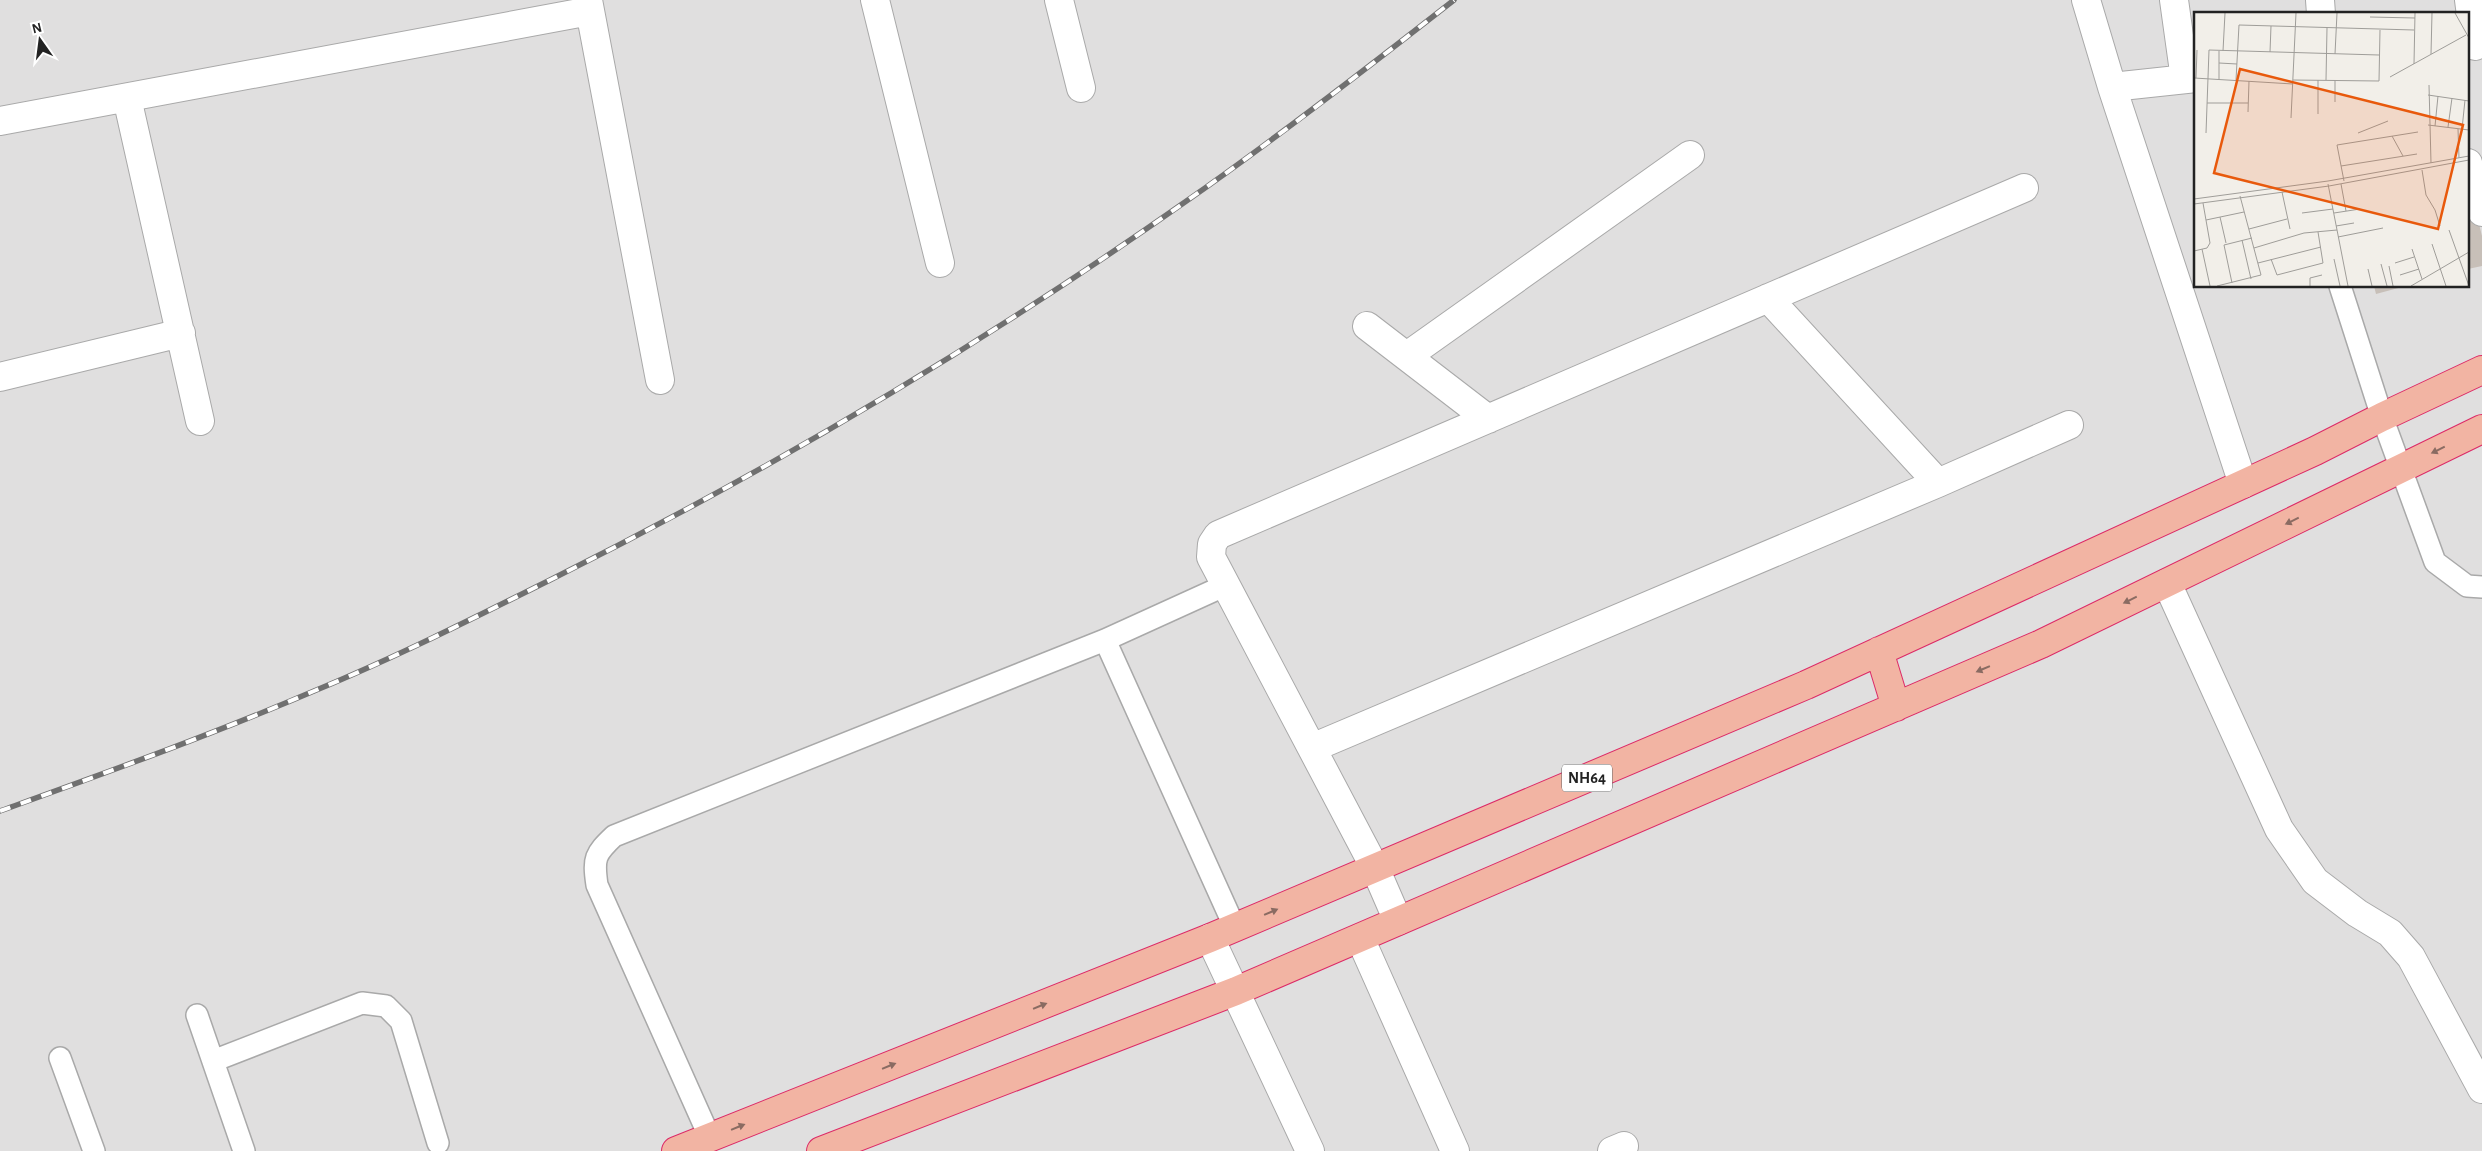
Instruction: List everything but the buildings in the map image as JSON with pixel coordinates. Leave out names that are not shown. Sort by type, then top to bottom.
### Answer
[{"type":"highway","name":"NH64","points":[[676,1151],[1223,933],[1806,685],[2243,484],[2482,370]]},
{"type":"highway","points":[[821,1151],[1236,991],[2041,644],[2482,429]]},
{"type":"highway","points":[[1879,651],[1896,707]]},
{"type":"street","points":[[875,0],[940,263]]},
{"type":"street","points":[[1059,0],[1081,88]]},
{"type":"street","points":[[2086,0],[2112,87],[2243,484]]},
{"type":"street","points":[[2112,87],[2191,79],[2174,0]]},
{"type":"street","points":[[2469,0],[2475,46]]},
{"type":"street","points":[[0,121],[127,98],[589,6],[660,380]]},
{"type":"street","points":[[127,98],[200,422]]},
{"type":"street","points":[[2470,155],[2482,160]]},
{"type":"street","points":[[1407,356],[1690,156]]},
{"type":"street","points":[[2470,170],[2482,212]]},
{"type":"street","points":[[1398,921],[1375,868],[1211,557],[1212,544],[1218,535],[2024,188]]},
{"type":"street","points":[[1768,298],[1938,484]]},
{"type":"street","points":[[1367,326],[1488,419]]},
{"type":"street","points":[[0,376],[181,333]]},
{"type":"street","points":[[1312,748],[1938,484],[2069,425]]},
{"type":"street","points":[[2167,582],[2279,829],[2315,881],[2357,913],[2390,934],[2411,957],[2482,1089]]},
{"type":"street","points":[[1223,933],[1236,991],[1310,1151]]},
{"type":"street","points":[[1360,938],[1455,1151]]},
{"type":"lane","points":[[2341,288],[2382,417],[2435,562],[2467,586],[2482,587]]},
{"type":"lane","points":[[710,1138],[597,885],[594,865],[598,852],[614,836],[1105,640],[1226,585]]},
{"type":"lane","points":[[1105,640],[1223,933]]},
{"type":"lane","points":[[213,1062],[362,1003],[386,1006],[401,1021],[438,1143]]},
{"type":"lane","points":[[197,1015],[244,1151]]},
{"type":"lane","points":[[60,1058],[94,1151]]},
{"type":"shaded area","points":[[0,0],[2482,0],[2482,1151],[0,1151]]},
{"type":"railway","points":[[0,811],[197,738],[374,665],[550,580],[794,450],[1032,306],[1109,254],[1253,153],[1454,0]]}]
